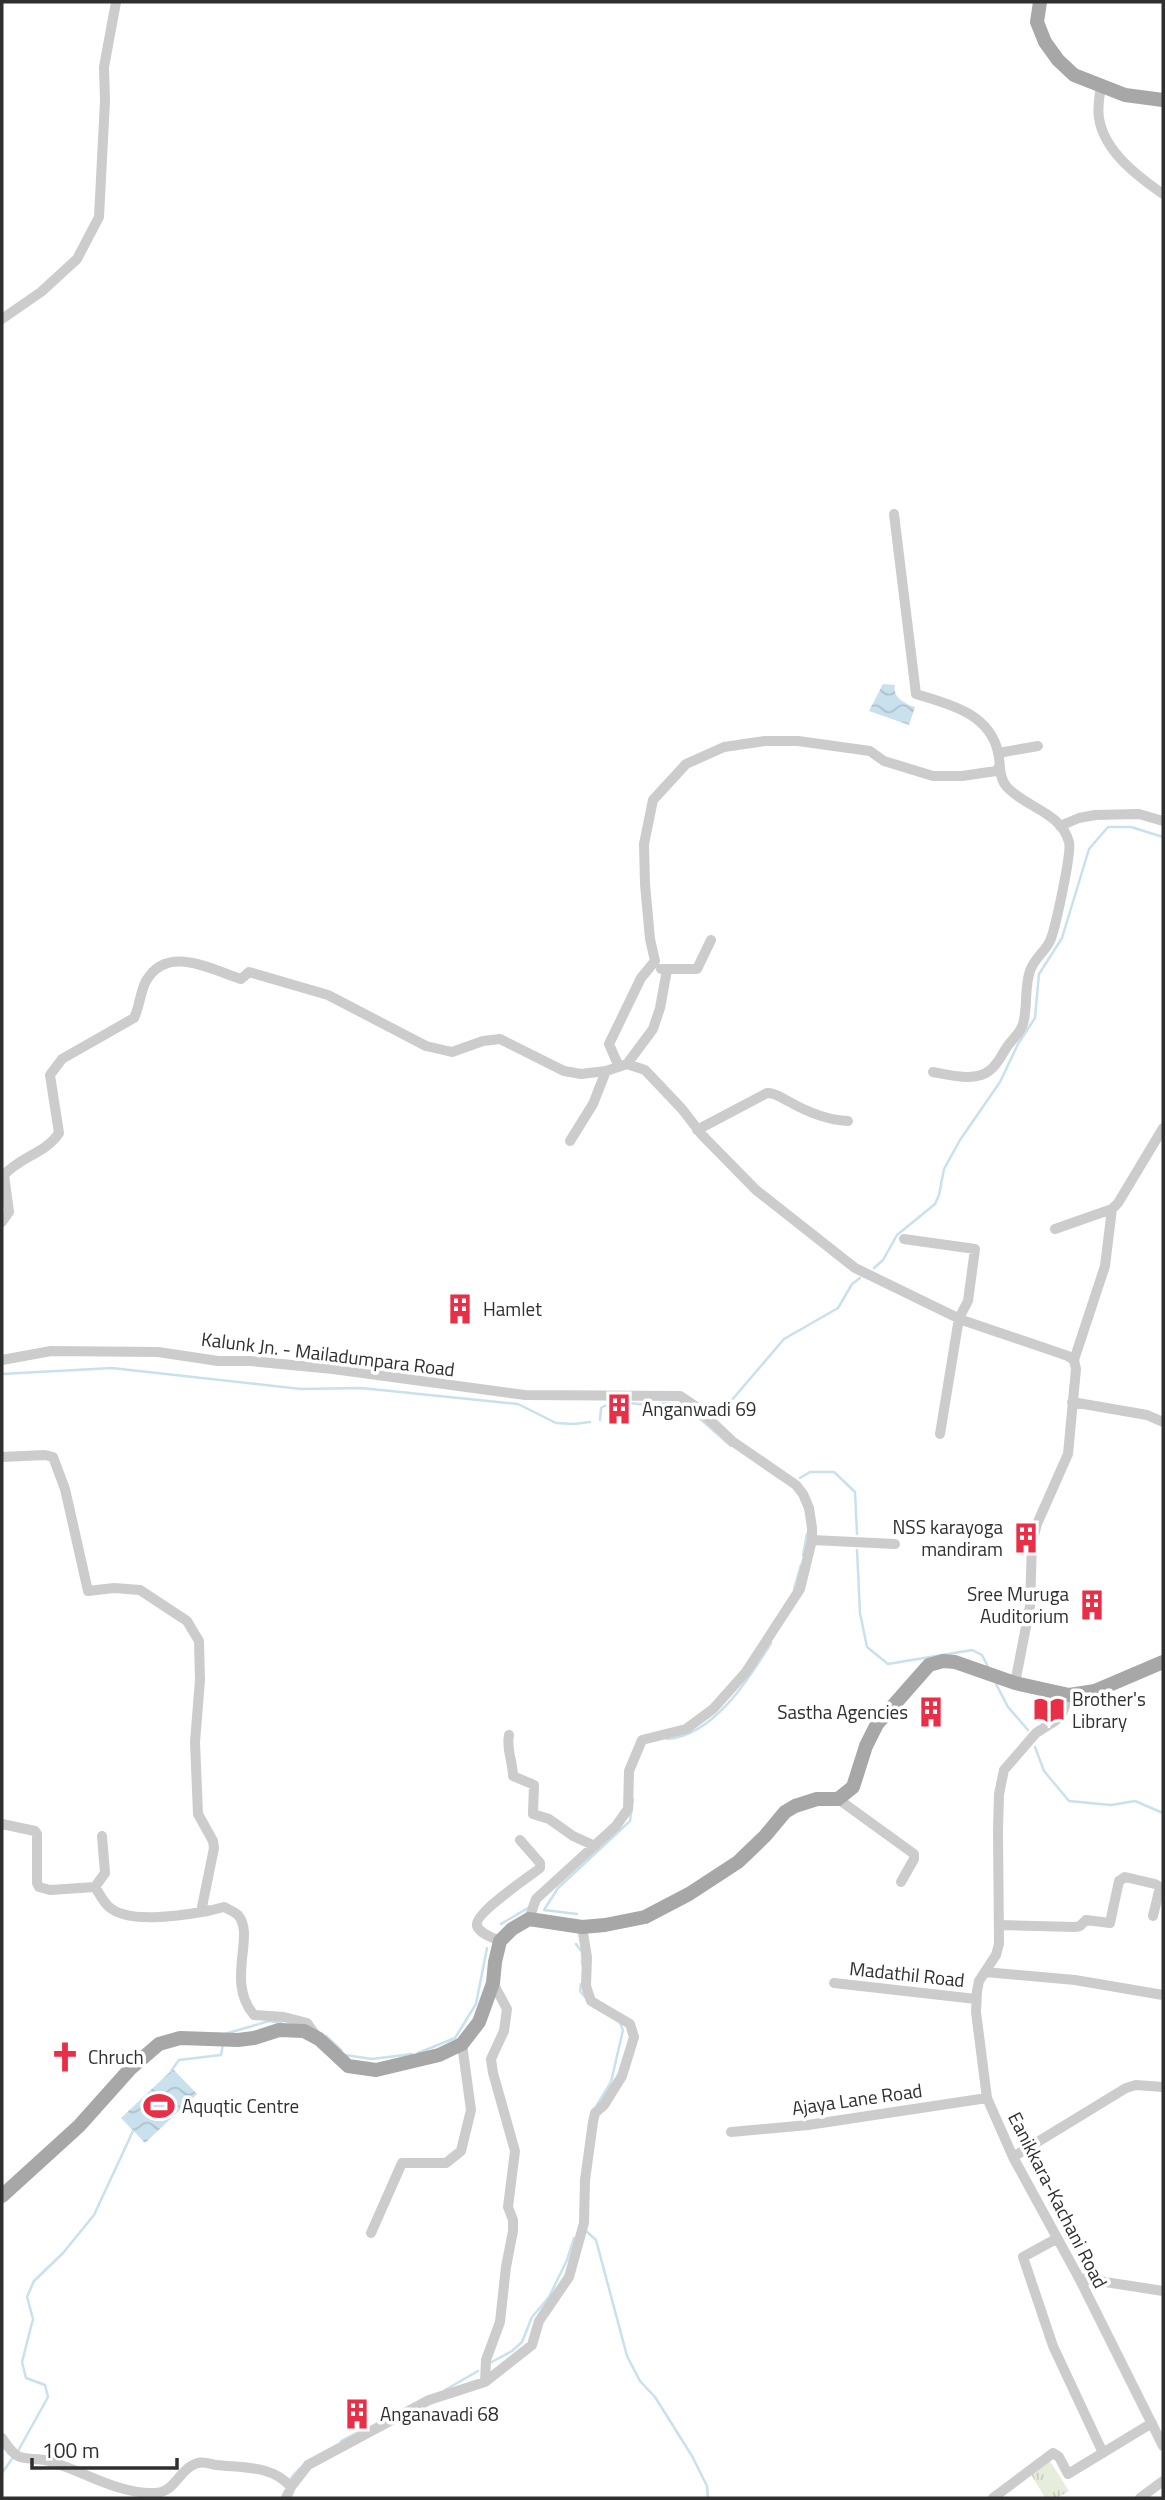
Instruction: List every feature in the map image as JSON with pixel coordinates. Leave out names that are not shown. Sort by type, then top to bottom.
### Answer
[{"type":"main road","points":[[1040,2],[1037,22],[1045,42],[1058,60],[1074,75],[1125,95],[1163,100]]},
{"type":"main road","points":[[2,2196],[79,2126],[130,2068],[159,2043],[180,2038],[254,2038],[279,2030],[304,2031],[318,2039],[348,2066],[376,2070],[439,2055],[462,2044],[479,2022],[493,1983],[500,1941],[512,1929],[529,1919],[582,1927],[605,1925],[645,1917],[689,1894],[738,1862],[785,1812],[817,1799],[838,1799],[853,1787],[866,1746],[877,1724],[929,1665],[955,1661],[1015,1683],[1069,1695],[1095,1691],[1163,1662]]},
{"type":"street","points":[[2,319],[41,292],[77,259],[99,217],[105,101],[104,66],[116,2]]},
{"type":"street","points":[[1101,84],[1098,115],[1110,145],[1133,172],[1163,194]]},
{"type":"street","points":[[894,514],[916,694],[958,706],[978,719],[993,738],[1002,781],[1022,800],[1048,813],[1060,826],[1070,847],[1055,928],[1049,944],[1034,960],[1029,973],[1023,1024],[1019,1031],[999,1061],[983,1075],[953,1076],[933,1072]]},
{"type":"street","points":[[711,940],[697,969],[682,967],[667,970],[661,969],[655,961],[650,939],[644,844],[653,800],[686,764],[724,747],[765,741],[798,741],[870,751],[884,761],[933,776],[962,776],[996,771],[999,767]]},
{"type":"street","points":[[998,753],[1038,746]]},
{"type":"street","points":[[1060,826],[1079,817],[1095,815],[1139,814],[1163,821]]},
{"type":"street","points":[[2,1222],[9,1212],[3,1177],[22,1160],[51,1144],[59,1133],[50,1075],[62,1059],[134,1018],[142,991],[151,974],[162,964],[177,960],[192,962],[241,979],[249,972],[328,995],[426,1046],[452,1052],[483,1041],[500,1039],[564,1071],[581,1074],[623,1066],[645,1070],[756,1190],[855,1268],[958,1318],[1074,1360]]},
{"type":"street","points":[[623,1066],[610,1044],[641,978],[655,961]]},
{"type":"street","points":[[623,1066],[653,1029],[667,970]]},
{"type":"street","points":[[570,1141],[593,1104],[604,1082],[606,1071]]},
{"type":"street","points":[[698,1130],[767,1093],[775,1093],[819,1116],[848,1121]]},
{"type":"street","points":[[1015,1683],[1030,1606],[1032,1543],[1037,1524],[1068,1454],[1076,1369],[1074,1360],[1105,1266],[1112,1209],[1163,1128]]},
{"type":"street","points":[[1055,1229],[1112,1209]]},
{"type":"street","points":[[904,1238],[975,1249],[968,1301],[958,1318],[940,1434]]},
{"type":"street","name":"Kalunk Jn. - Mailadumpara Road","points":[[2,1360],[51,1351],[158,1352],[218,1361],[250,1360],[333,1369],[525,1395],[680,1396],[732,1441],[796,1485],[809,1508],[812,1540]]},
{"type":"street","points":[[1072,1402],[1147,1415],[1163,1422]]},
{"type":"street","points":[[2,1457],[53,1457],[65,1489],[88,1591],[114,1588],[140,1590],[187,1620],[199,1642],[200,1680],[195,1742],[198,1814],[214,1848],[214,1858],[201,1907],[208,1911]]},
{"type":"street","points":[[529,1919],[536,1899],[616,1826],[628,1809],[629,1771],[642,1740],[686,1729],[713,1709],[746,1672],[800,1589],[812,1540],[895,1544]]},
{"type":"street","name":"Eanikkara-Kachani Road","points":[[1069,1695],[1062,1714],[1036,1733],[1004,1770],[999,1794],[998,1830],[1000,1924],[996,1955],[979,1981],[976,2012],[987,2098],[1013,2157],[1079,2278],[1163,2445]]},
{"type":"street","points":[[509,1735],[513,1776],[534,1785],[533,1814],[549,1819],[578,1839],[595,1846]]},
{"type":"street","points":[[838,1799],[914,1854],[914,1859],[901,1882]]},
{"type":"street","points":[[2,1824],[35,1831],[39,1887],[50,1890],[95,1887]]},
{"type":"street","points":[[95,1887],[105,1872],[102,1836]]},
{"type":"street","points":[[500,1941],[481,1931],[477,1922],[484,1910],[540,1868],[540,1863],[520,1840]]},
{"type":"street","points":[[1000,1924],[1075,1927],[1086,1920],[1110,1923],[1119,1881],[1125,1877],[1160,1887],[1153,1916]]},
{"type":"street","points":[[95,1887],[109,1907],[121,1913],[172,1918],[224,1906],[238,1915],[244,1927],[241,1985],[245,2004],[254,2015],[284,2017],[307,2023],[318,2039]]},
{"type":"street","points":[[286,2498],[289,2484],[308,2465],[429,2400],[485,2382],[531,2345],[539,2321],[569,2277],[584,2222],[585,2180],[595,2113],[604,2105],[622,2076],[634,2037],[630,2024],[592,2001],[586,1986],[587,1957],[582,1927]]},
{"type":"street","points":[[985,1972],[1075,1980],[1163,1996]]},
{"type":"street","points":[[485,2382],[486,2360],[500,2322],[513,2231],[513,2220],[508,2207],[514,2151],[491,2059],[504,2031],[507,2009],[493,1983]]},
{"type":"street","name":"Madathil Road","points":[[834,1983],[976,1999]]},
{"type":"street","points":[[371,2233],[402,2163],[446,2163],[461,2151],[471,2110],[462,2044]]},
{"type":"street","points":[[1013,2157],[1126,2088],[1136,2085],[1163,2087]]},
{"type":"street","name":"Ajaya Lane Road","points":[[731,2132],[808,2125],[987,2098]]},
{"type":"street","points":[[1056,2239],[1023,2257],[1053,2346],[1103,2453]]},
{"type":"street","points":[[1079,2278],[1163,2291]]},
{"type":"street","points":[[993,2498],[1053,2453],[1059,2457],[1068,2474],[1152,2423]]},
{"type":"street","points":[[2,2438],[14,2454],[51,2461],[118,2486],[156,2494],[168,2490],[182,2473],[202,2461],[256,2469],[289,2484]]},
{"type":"street","points":[[1140,2498],[1163,2481]]},
{"type":"green space","points":[[1050,2461],[1069,2491],[1057,2498],[1045,2498],[1031,2474]]},
{"type":"water","points":[[883,684],[895,685],[897,696],[915,707],[909,725],[869,711]]},
{"type":"water","name":"Aquqtic Centre","points":[[173,2069],[197,2094],[145,2143],[121,2118]]},
{"type":"waterway","points":[[874,1268],[883,1260],[897,1235],[935,1204],[944,1169],[960,1140],[1000,1082],[1018,1044],[1035,1018],[1039,974],[1062,938],[1089,849],[1108,827],[1131,827],[1163,837]]},
{"type":"waterway","points":[[711,1409],[731,1401],[784,1339],[838,1308],[852,1284],[860,1278]]},
{"type":"waterway","points":[[2,1374],[112,1368],[301,1389],[361,1388],[518,1404],[556,1423],[590,1422]]},
{"type":"waterway","points":[[600,1420],[601,1408],[614,1401],[646,1405],[668,1403],[688,1408],[731,1446]]},
{"type":"waterway","points":[[800,1478],[810,1472],[834,1472],[855,1492],[857,1534]]},
{"type":"waterway","points":[[803,1555],[807,1534]]},
{"type":"waterway","points":[[857,1550],[860,1613],[867,1647],[888,1664],[972,1650],[982,1655],[988,1667]]},
{"type":"waterway","points":[[794,1589],[801,1565]]},
{"type":"waterway","points":[[667,1739],[700,1728],[714,1717],[741,1688],[771,1643]]},
{"type":"waterway","points":[[996,1684],[1008,1707],[1028,1730]]},
{"type":"waterway","points":[[1035,1747],[1044,1771],[1069,1801],[1111,1805],[1135,1801],[1163,1813]]},
{"type":"waterway","points":[[577,1914],[544,1910],[558,1888],[630,1821],[633,1799]]},
{"type":"waterway","points":[[501,1924],[528,1908]]},
{"type":"waterway","points":[[576,1944],[582,1952],[582,1964]]},
{"type":"waterway","points":[[418,2053],[455,2038],[476,2004],[487,1948]]},
{"type":"waterway","points":[[581,1984],[580,1991],[585,1997]]},
{"type":"waterway","points":[[225,2034],[269,2021],[282,2023]]},
{"type":"waterway","points":[[597,2105],[611,2082],[623,2030],[620,2023]]},
{"type":"waterway","points":[[326,2036],[341,2050]]},
{"type":"waterway","points":[[171,2071],[179,2060],[221,2055],[223,2044]]},
{"type":"waterway","points":[[345,2055],[372,2059],[412,2054]]},
{"type":"waterway","points":[[18,2451],[48,2397],[45,2385],[26,2378],[22,2362],[33,2319],[27,2297],[34,2281],[63,2253],[94,2215],[133,2131]]},
{"type":"waterway","points":[[585,2230],[596,2240],[627,2356],[640,2381],[655,2397],[692,2456],[707,2486],[708,2498]]},
{"type":"waterway","points":[[488,2364],[512,2351],[522,2342],[532,2317],[549,2297],[567,2260],[574,2238]]},
{"type":"waterway","points":[[445,2390],[478,2371]]},
{"type":"waterway","points":[[341,2441],[366,2428]]},
{"type":"waterway","points":[[2,2473],[14,2456]]},
{"type":"waterway","points":[[291,2478],[300,2468]]},
{"type":"place","name":"Hamlet","points":[[460,1309]]},
{"type":"place","name":"Anganwadi 69","points":[[619,1409]]},
{"type":"place","name":"NSS karayoga mandiram","points":[[1026,1538]]},
{"type":"place","name":"Sree Muruga Auditorium","points":[[1092,1605]]},
{"type":"place","name":"Brother's Library","points":[[1049,1710]]},
{"type":"place","name":"Sastha Agencies","points":[[931,1712]]},
{"type":"place","name":"Chruch","points":[[65,2057]]},
{"type":"place","name":"Aquqtic Centre","points":[[159,2106]]},
{"type":"place","name":"Anganavadi 68","points":[[357,2414]]}]
